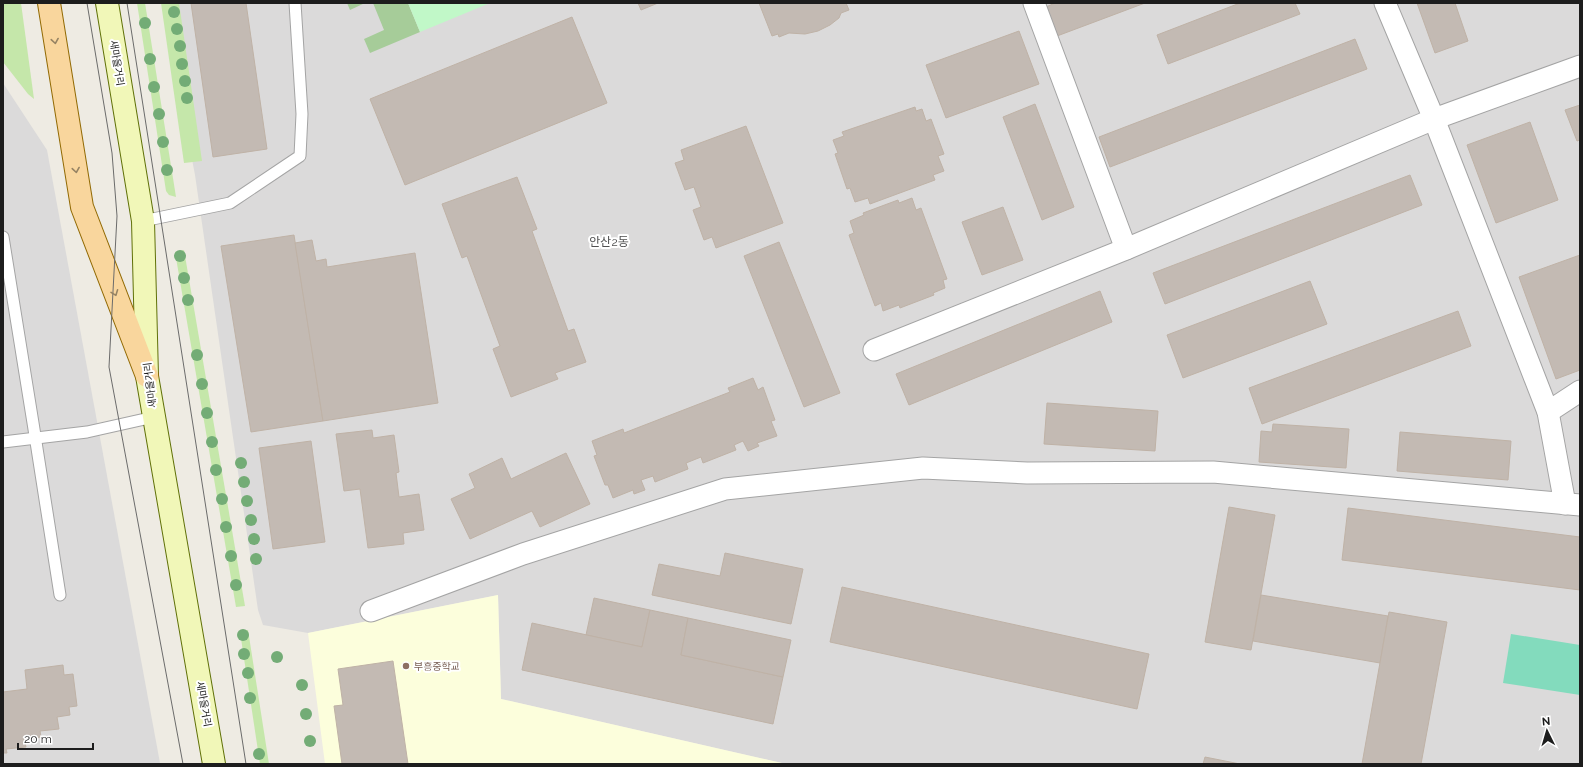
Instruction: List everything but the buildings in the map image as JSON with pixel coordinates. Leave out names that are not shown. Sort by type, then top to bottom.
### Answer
[{"type":"main road","points":[[49,3],[82,207],[147,376]]},
{"type":"main road","name":"새마을거리","points":[[107,3],[143,221],[147,376],[214,764]]},
{"type":"street","points":[[1034,3],[1126,249]]},
{"type":"street","points":[[371,611],[522,554],[725,489],[923,468],[1027,473],[1213,472],[1572,504],[1548,412],[1434,120],[1385,3]]},
{"type":"street","points":[[874,350],[1126,249],[1434,120],[1580,66]]},
{"type":"street","points":[[1548,412],[1580,391]]},
{"type":"lane","points":[[143,221],[230,203],[300,156],[302,114],[295,3]]},
{"type":"lane","points":[[3,238],[60,595]]},
{"type":"lane","points":[[3,442],[87,432],[154,417]]},
{"type":"shaded area","points":[[162,3],[1580,3],[1580,764],[782,764],[501,699],[498,595],[308,633],[263,625],[258,610],[195,175]]},
{"type":"shaded area","points":[[3,83],[47,150],[160,763],[158,764],[3,764]]},
{"type":"shaded area","name":"부흥중학교","points":[[498,595],[501,699],[782,764],[325,764],[308,633]]},
{"type":"green space","points":[[3,3],[21,3],[34,99],[28,94],[3,62]]},
{"type":"green space","points":[[137,3],[145,3],[176,197],[169,195],[166,191]]},
{"type":"green space","points":[[161,3],[179,3],[202,161],[184,163]]},
{"type":"green space","points":[[347,3],[365,3],[350,10]]},
{"type":"green space","points":[[373,3],[408,3],[420,32],[370,53],[364,39],[384,30]]},
{"type":"green space","points":[[408,3],[490,3],[420,32]]},
{"type":"green space","points":[[184,250],[245,606],[236,607],[175,252]]},
{"type":"green space","points":[[248,630],[269,764],[260,764],[240,632]]},
{"type":"green space","points":[[1511,634],[1580,645],[1580,695],[1503,683]]},
{"type":"tram line","points":[[87,3],[112,153],[117,216],[109,367],[183,764]]},
{"type":"tram line","points":[[127,3],[246,764]]},
{"type":"place","name":"부흥중학교","points":[[406,666]]},
{"type":"district","name":"안산2동","points":[[609,242]]}]
